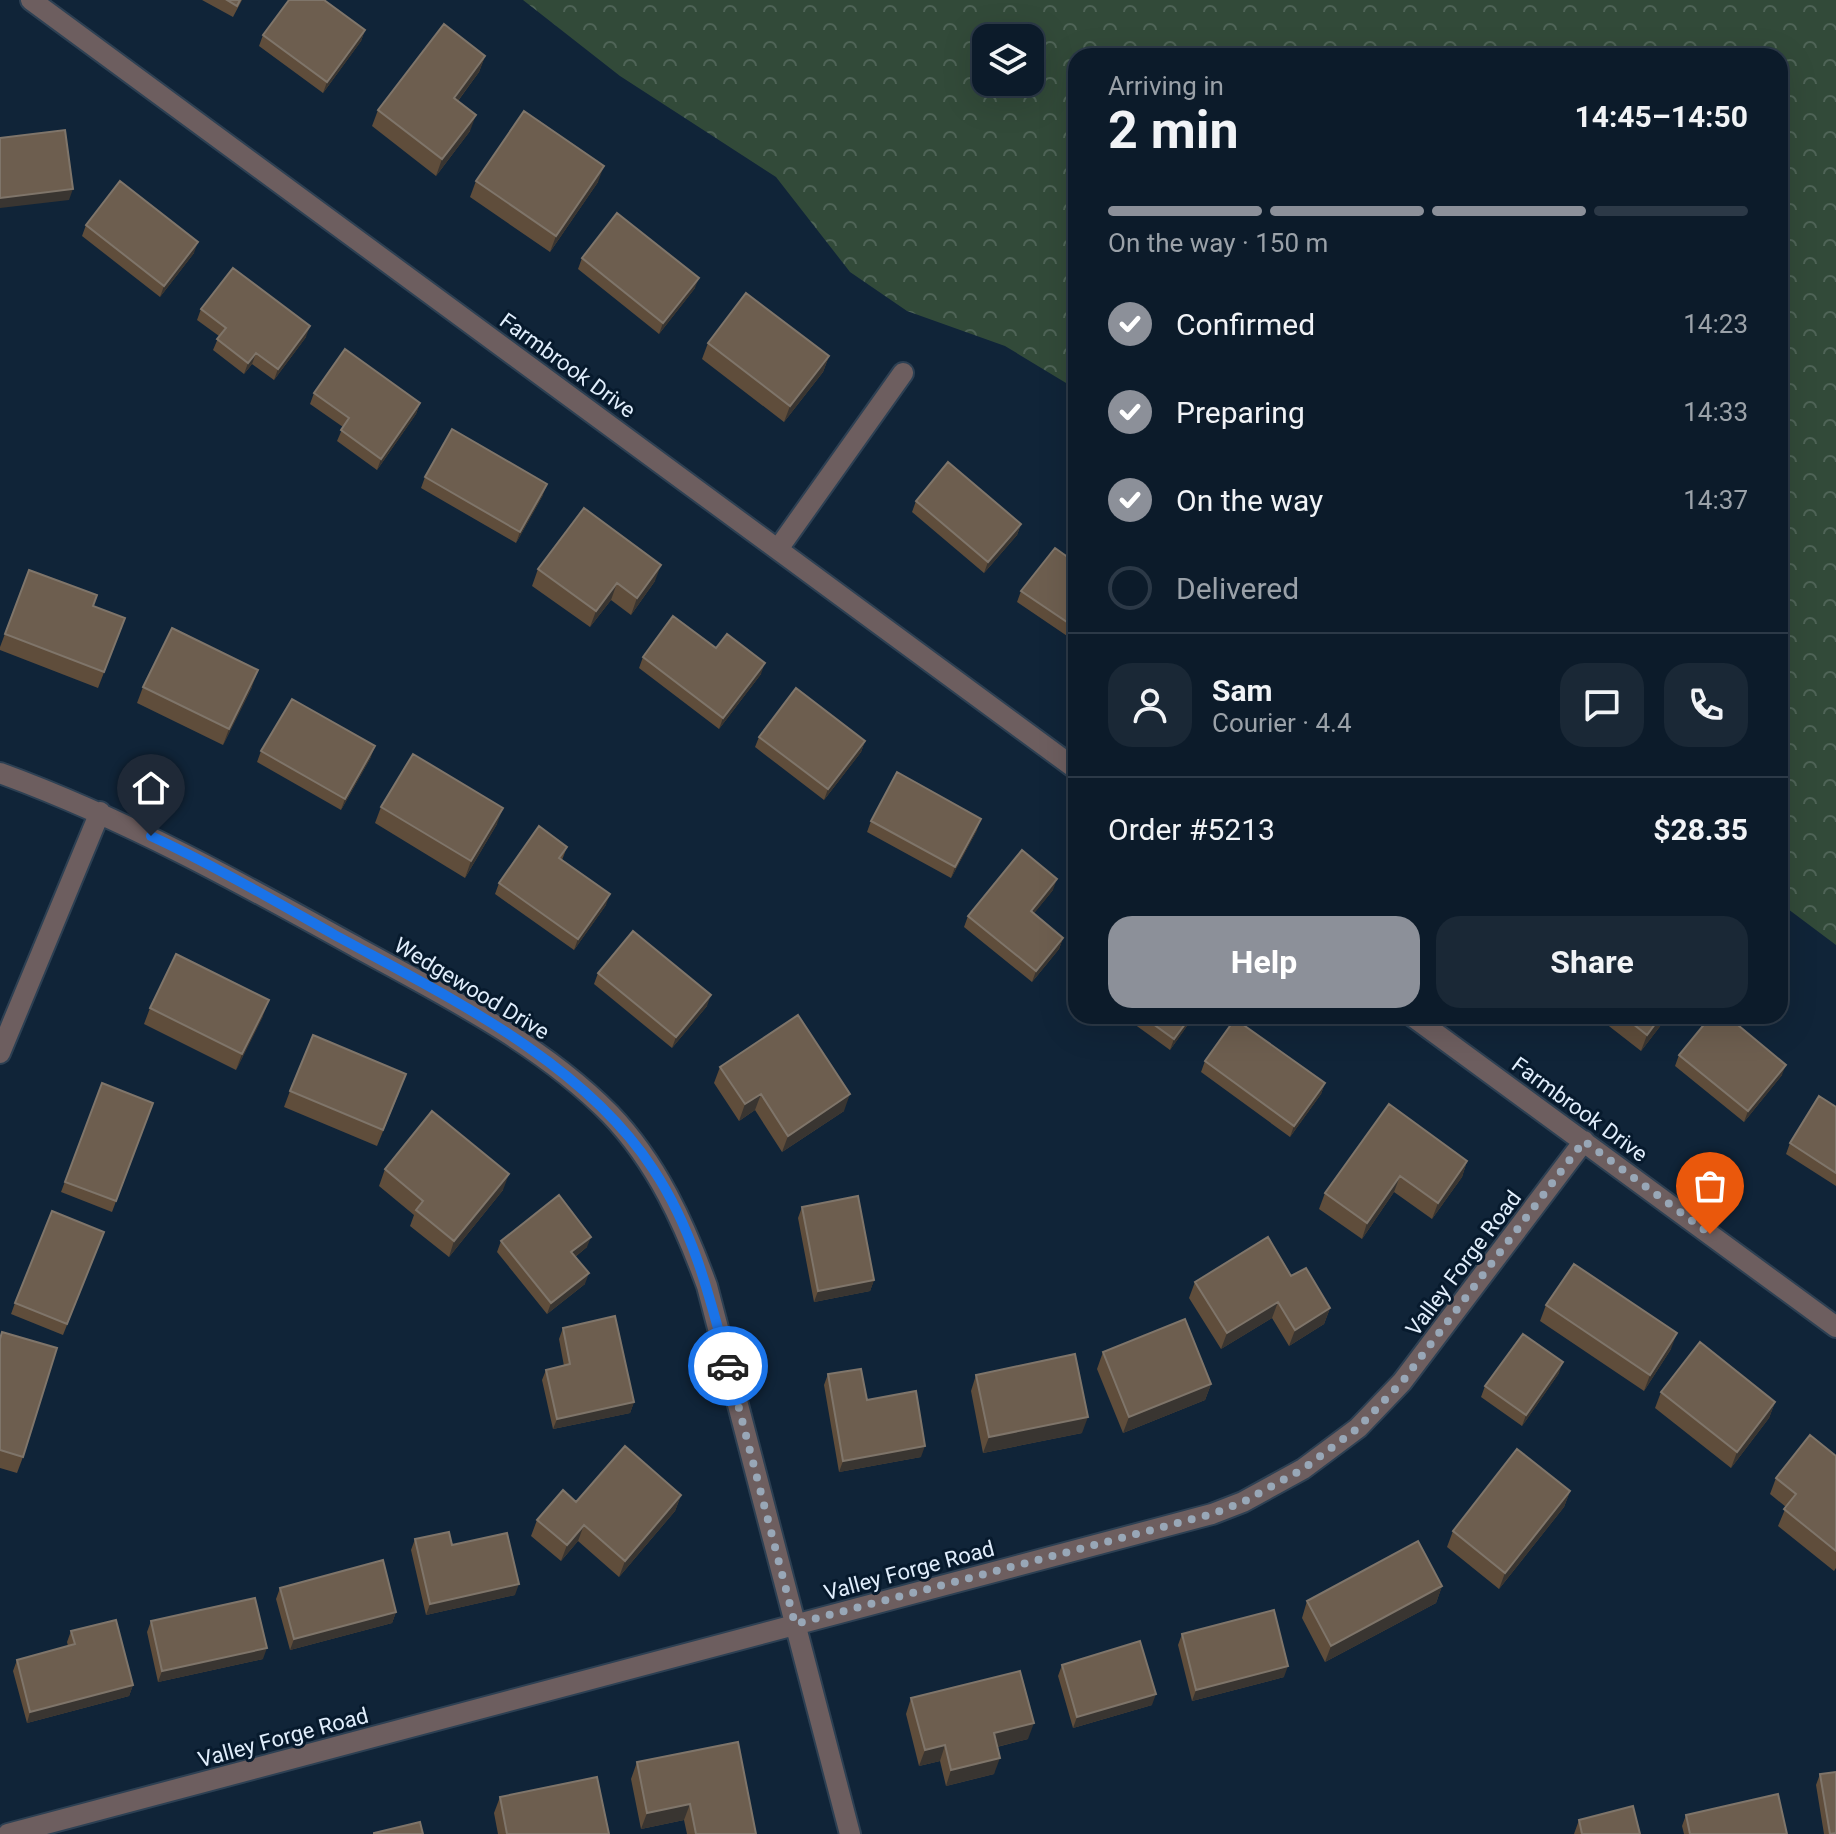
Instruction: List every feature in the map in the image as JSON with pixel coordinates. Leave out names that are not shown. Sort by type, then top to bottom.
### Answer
[{"type":"street","name":"Farmbrook Drive","points":[[31,0],[1068,763]]},
{"type":"street","points":[[778,549],[903,373]]},
{"type":"street","name":"Wedgewood Drive","points":[[0,773],[100,812],[177,848],[411,977],[537,1054],[612,1117],[653,1168],[685,1225],[707,1286],[850,1834]]},
{"type":"street","points":[[0,1053],[100,812]]},
{"type":"street","name":"Farmbrook Drive","points":[[1423,1024],[1836,1327]]},
{"type":"street","name":"Valley Forge Road","points":[[8,1834],[1212,1514],[1243,1502],[1303,1469],[1358,1428],[1402,1382],[1584,1141]]},
{"type":"green space","points":[[523,0],[1836,0],[1836,945],[1788,909],[1788,48],[1068,48],[1068,384],[1005,346],[907,311],[850,272],[776,177],[620,76]]},
{"type":"building","points":[[289,0],[324,0],[365,30],[327,82],[263,35]]},
{"type":"building","points":[[444,24],[485,56],[454,98],[476,115],[442,159],[378,110]]},
{"type":"building","points":[[524,111],[604,166],[556,236],[476,181]]},
{"type":"building","points":[[65,130],[73,189],[0,198],[0,138]]},
{"type":"building","points":[[120,181],[198,242],[164,286],[86,225]]},
{"type":"building","points":[[617,213],[699,278],[663,323],[582,258]]},
{"type":"building","points":[[233,268],[310,326],[278,369],[256,353],[248,363],[217,339],[226,328],[201,309]]},
{"type":"building","points":[[746,293],[829,356],[790,406],[708,343]]},
{"type":"building","points":[[345,349],[420,403],[381,459],[341,430],[349,418],[314,393]]},
{"type":"building","points":[[452,429],[547,484],[520,532],[425,477]]},
{"type":"building","points":[[948,462],[1021,524],[988,562],[916,501]]},
{"type":"building","points":[[584,508],[661,565],[637,598],[617,583],[596,611],[538,569]]},
{"type":"building","points":[[1055,548],[1068,557],[1068,623],[1021,591]]},
{"type":"building","points":[[29,570],[97,595],[93,606],[125,618],[104,672],[5,634]]},
{"type":"building","points":[[673,616],[716,648],[727,634],[765,663],[723,718],[643,657]]},
{"type":"building","points":[[172,628],[258,670],[229,729],[143,687]]},
{"type":"building","points":[[796,688],[865,741],[828,789],[759,737]]},
{"type":"building","points":[[292,699],[375,746],[345,799],[261,751]]},
{"type":"building","points":[[413,754],[503,808],[471,861],[381,807]]},
{"type":"building","points":[[897,772],[981,819],[955,867],[871,821]]},
{"type":"building","points":[[539,826],[567,847],[559,858],[610,894],[578,939],[499,883]]},
{"type":"building","points":[[1022,850],[1057,879],[1031,911],[1063,938],[1036,971],[968,916]]},
{"type":"building","points":[[633,931],[711,995],[676,1037],[598,973]]},
{"type":"building","points":[[176,954],[269,1000],[242,1054],[150,1008]]},
{"type":"building","points":[[798,1015],[850,1094],[788,1136],[761,1094],[745,1104],[720,1067]]},
{"type":"building","points":[[1153,1024],[1185,1024],[1174,1039]]},
{"type":"building","points":[[1231,1024],[1242,1024],[1325,1083],[1294,1126],[1205,1061]]},
{"type":"building","points":[[1633,1024],[1655,1024],[1647,1035]]},
{"type":"building","points":[[1704,1024],[1737,1024],[1786,1065],[1748,1111],[1679,1055]]},
{"type":"building","points":[[313,1035],[406,1074],[383,1130],[290,1091]]},
{"type":"building","points":[[102,1083],[153,1103],[116,1201],[65,1182]]},
{"type":"building","points":[[1819,1096],[1836,1107],[1836,1173],[1790,1143]]},
{"type":"building","points":[[1389,1104],[1467,1161],[1438,1203],[1400,1176],[1367,1223],[1325,1193]]},
{"type":"building","points":[[432,1111],[509,1174],[454,1241],[416,1210],[423,1201],[385,1169]]},
{"type":"building","points":[[559,1195],[591,1237],[571,1252],[589,1273],[551,1303],[501,1241]]},
{"type":"building","points":[[858,1196],[874,1280],[818,1291],[802,1207]]},
{"type":"building","points":[[52,1211],[104,1232],[67,1324],[15,1303]]},
{"type":"building","points":[[1268,1237],[1291,1276],[1306,1268],[1330,1308],[1295,1330],[1278,1302],[1227,1333],[1195,1282]]},
{"type":"building","points":[[1574,1264],[1677,1333],[1650,1375],[1546,1305]]},
{"type":"building","points":[[615,1316],[634,1402],[557,1419],[546,1370],[570,1364],[563,1328]]},
{"type":"building","points":[[1185,1319],[1211,1384],[1129,1417],[1103,1352]]},
{"type":"building","points":[[2,1332],[57,1348],[23,1457],[0,1450]]},
{"type":"building","points":[[1523,1334],[1563,1362],[1526,1415],[1485,1386]]},
{"type":"building","points":[[1700,1342],[1775,1402],[1737,1452],[1661,1392]]},
{"type":"building","points":[[1075,1354],[1088,1417],[989,1437],[976,1375]]},
{"type":"building","points":[[861,1369],[867,1400],[916,1391],[925,1446],[843,1461],[828,1374]]},
{"type":"building","points":[[1810,1435],[1836,1456],[1836,1551],[1784,1509],[1796,1494],[1776,1478]]},
{"type":"building","points":[[625,1446],[681,1495],[625,1561],[584,1525],[567,1545],[537,1520],[563,1490],[576,1502]]},
{"type":"building","points":[[1517,1449],[1570,1491],[1505,1573],[1453,1531]]},
{"type":"building","points":[[449,1532],[452,1545],[507,1533],[519,1584],[430,1604],[415,1539]]},
{"type":"building","points":[[1418,1541],[1442,1586],[1331,1646],[1307,1601]]},
{"type":"building","points":[[383,1560],[396,1612],[294,1639],[280,1588]]},
{"type":"building","points":[[255,1598],[267,1648],[162,1671],[151,1621]]},
{"type":"building","points":[[1274,1610],[1288,1666],[1196,1690],[1182,1634]]},
{"type":"building","points":[[116,1620],[133,1685],[30,1712],[17,1660],[75,1644],[71,1631]]},
{"type":"building","points":[[1140,1641],[1156,1694],[1077,1717],[1062,1665]]},
{"type":"building","points":[[1020,1671],[1034,1723],[994,1733],[1000,1758],[951,1770],[945,1745],[925,1750],[911,1698]]},
{"type":"building","points":[[738,1742],[756,1834],[696,1834],[690,1804],[647,1813],[637,1762]]},
{"type":"building","points":[[1836,1772],[1836,1833],[1830,1834],[1820,1774]]},
{"type":"building","points":[[597,1777],[609,1834],[507,1834],[500,1797]]},
{"type":"building","points":[[1778,1794],[1787,1834],[1690,1834],[1686,1815]]},
{"type":"building","points":[[1633,1806],[1640,1834],[1582,1834],[1579,1820]]},
{"type":"building","points":[[420,1822],[423,1834],[374,1834],[374,1833]]},
{"type":"way so far","points":[[728,1366],[795,1624],[1212,1514],[1243,1502],[1303,1469],[1358,1428],[1402,1382],[1584,1141],[1710,1234]]},
{"type":"route","points":[[151,836],[411,977],[537,1054],[588,1094],[612,1117],[653,1168],[685,1225],[707,1286],[728,1366]]}]
